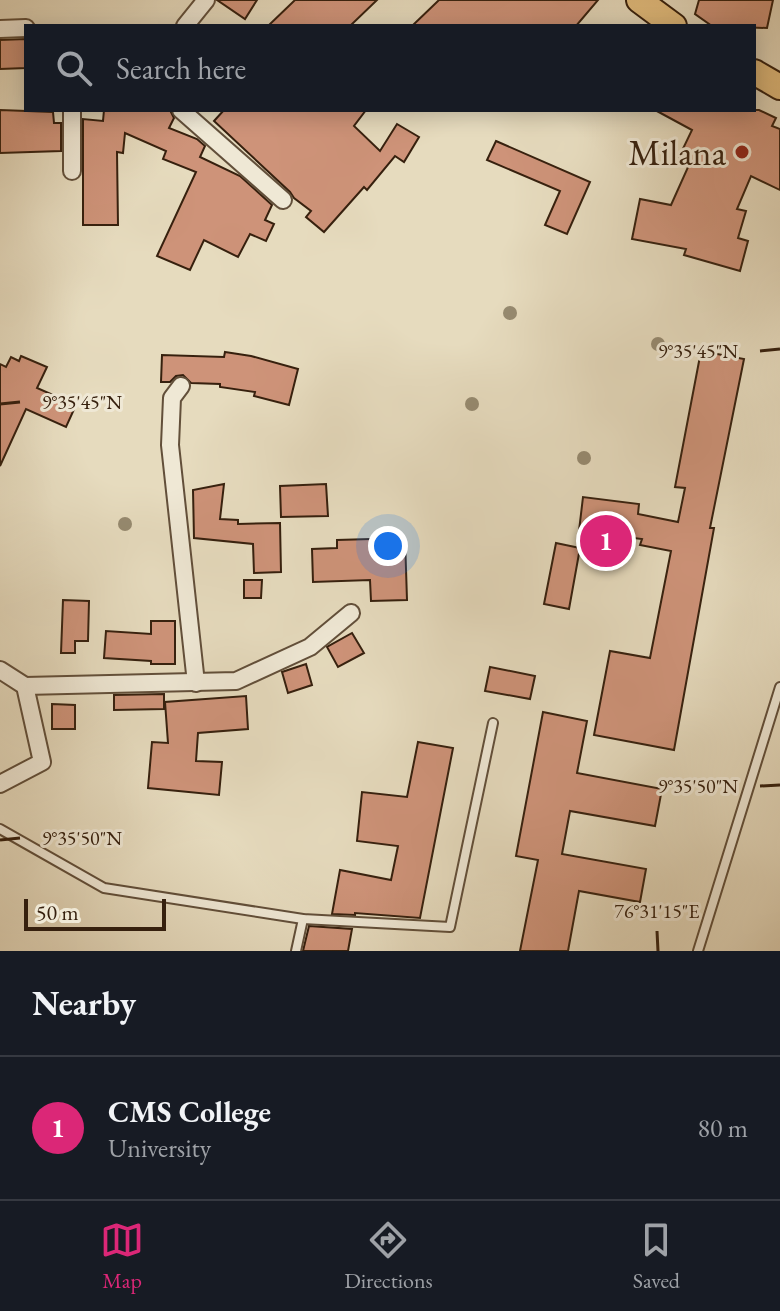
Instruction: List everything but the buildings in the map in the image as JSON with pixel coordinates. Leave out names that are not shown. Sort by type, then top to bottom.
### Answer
[{"type":"main road","points":[[639,0],[671,24]]},
{"type":"main road","points":[[756,73],[780,87]]},
{"type":"street","points":[[187,24],[206,0]]},
{"type":"street","points":[[0,29],[24,28]]},
{"type":"street","points":[[72,112],[72,171]]},
{"type":"street","points":[[183,112],[283,200]]},
{"type":"street","points":[[181,386],[172,398],[170,445],[196,683]]},
{"type":"street","points":[[0,670],[25,686],[236,681],[310,647],[351,613]]},
{"type":"street","points":[[0,784],[42,762],[25,686]]},
{"type":"lane","points":[[698,951],[780,687]]},
{"type":"lane","points":[[0,829],[104,888],[303,919],[450,927],[493,723]]},
{"type":"lane","points":[[296,951],[303,919]]},
{"type":"place","name":"Milana","points":[[742,152]]},
{"type":"place","name":"CMS College","points":[[606,541]]}]
